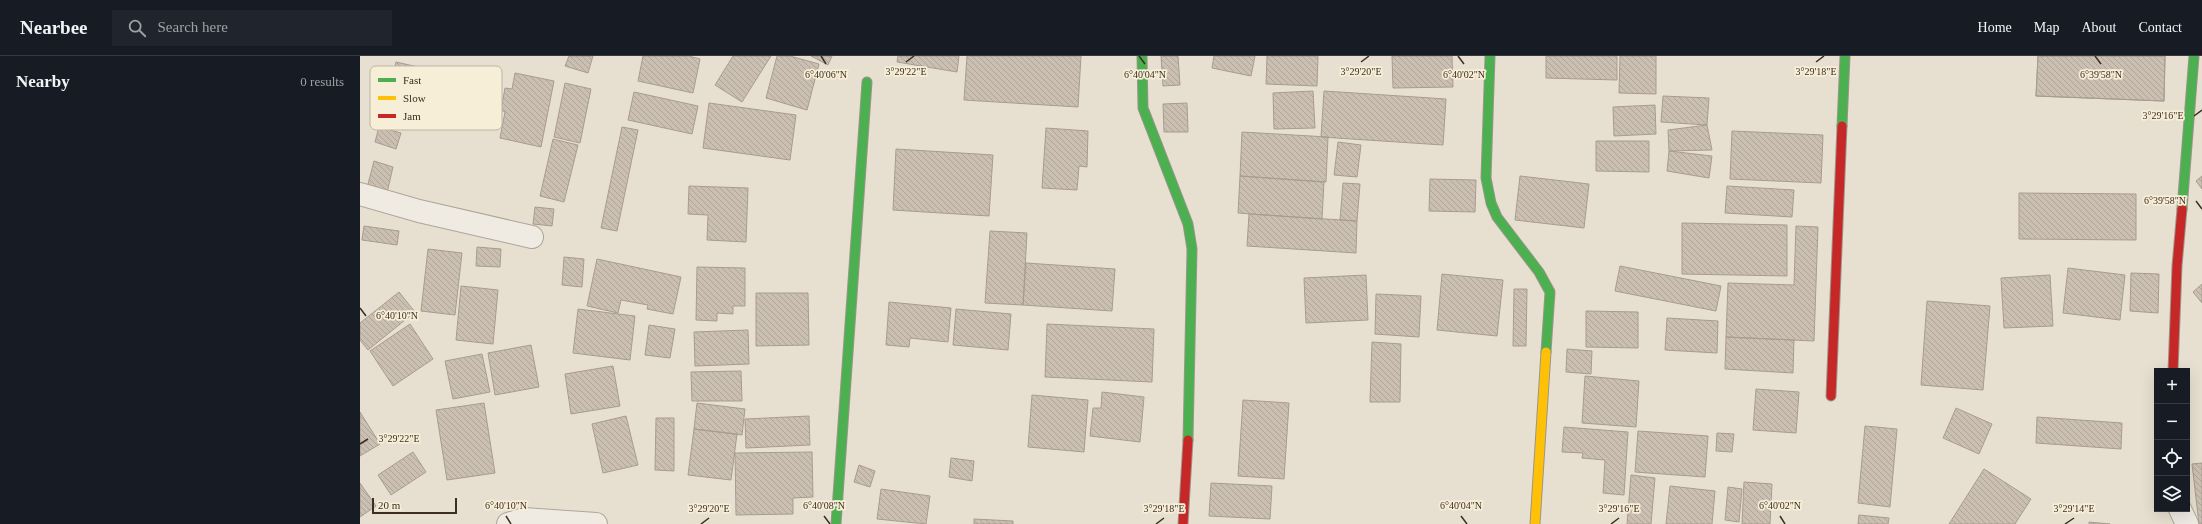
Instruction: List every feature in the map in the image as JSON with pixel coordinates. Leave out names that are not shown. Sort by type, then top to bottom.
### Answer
[{"type":"street","points":[[1142,56],[1144,108],[1188,224],[1192,249],[1187,478],[1183,524]]},
{"type":"street","points":[[1490,56],[1486,178],[1489,194],[1496,215],[1514,241],[1540,271],[1550,292],[1535,524]]},
{"type":"street","points":[[1831,396],[1845,56]]},
{"type":"street","points":[[2173,368],[2177,266],[2194,56]]},
{"type":"street","points":[[836,524],[867,82]]},
{"type":"street","points":[[360,194],[419,211],[532,237]]},
{"type":"street","points":[[2181,512],[2187,524]]},
{"type":"street","points":[[508,524],[524,518],[596,524]]},
{"type":"building","points":[[569,56],[593,56],[588,73],[565,66]]},
{"type":"building","points":[[643,56],[689,56],[700,59],[693,93],[638,81]]},
{"type":"building","points":[[733,56],[771,56],[742,102],[715,85]]},
{"type":"building","points":[[777,56],[790,56],[819,64],[807,110],[766,98]]},
{"type":"building","points":[[811,56],[832,56],[828,65]]},
{"type":"building","points":[[898,56],[959,56],[957,72],[897,62]]},
{"type":"building","points":[[967,56],[1081,56],[1078,107],[964,100]]},
{"type":"building","points":[[1161,56],[1178,56],[1180,85],[1163,86]]},
{"type":"building","points":[[1214,56],[1255,56],[1251,76],[1212,68]]},
{"type":"building","points":[[1267,56],[1318,56],[1317,86],[1266,84]]},
{"type":"building","points":[[1392,56],[1452,56],[1453,87],[1393,88]]},
{"type":"building","points":[[1546,56],[1617,56],[1617,80],[1546,78]]},
{"type":"building","points":[[1620,56],[1656,56],[1656,94],[1619,93]]},
{"type":"building","points":[[2038,56],[2165,56],[2164,101],[2036,96]]},
{"type":"building","points":[[2038,56],[2165,56],[2164,101],[2036,96]]},
{"type":"building","points":[[396,62],[414,66],[395,66]]},
{"type":"building","points":[[515,73],[554,81],[541,147],[500,138],[505,112],[502,110],[502,104],[505,88],[512,89]]},
{"type":"building","points":[[565,83],[591,89],[580,143],[554,137]]},
{"type":"building","points":[[1313,91],[1315,128],[1274,129],[1273,93]]},
{"type":"building","points":[[1324,91],[1446,99],[1443,145],[1321,137]]},
{"type":"building","points":[[634,92],[698,106],[692,134],[628,120]]},
{"type":"building","points":[[1663,96],[1709,98],[1707,125],[1661,122]]},
{"type":"building","points":[[709,103],[796,115],[790,160],[703,148]]},
{"type":"building","points":[[1187,103],[1188,132],[1164,132],[1163,104]]},
{"type":"building","points":[[1655,105],[1656,134],[1614,136],[1613,107]]},
{"type":"building","points":[[1707,125],[1712,150],[1669,151],[1668,130]]},
{"type":"building","points":[[622,127],[638,130],[617,231],[601,228]]},
{"type":"building","points":[[1046,128],[1088,131],[1087,167],[1079,166],[1077,190],[1042,188]]},
{"type":"building","points":[[378,130],[390,130],[401,133],[396,149],[375,142]]},
{"type":"building","points":[[1732,131],[1823,135],[1821,183],[1730,179]]},
{"type":"building","points":[[1242,132],[1328,137],[1326,182],[1240,176]]},
{"type":"building","points":[[553,139],[578,145],[564,202],[540,196]]},
{"type":"building","points":[[1596,141],[1649,141],[1649,172],[1596,171]]},
{"type":"building","points":[[1338,142],[1361,145],[1357,177],[1334,175]]},
{"type":"building","points":[[896,149],[993,155],[989,216],[893,210]]},
{"type":"building","points":[[1669,151],[1712,156],[1709,178],[1667,171]]},
{"type":"building","points":[[374,161],[393,167],[386,197],[366,192]]},
{"type":"building","points":[[1240,176],[1324,182],[1322,219],[1238,213]]},
{"type":"building","points":[[1520,176],[1589,184],[1584,228],[1515,220]]},
{"type":"building","points":[[2202,176],[2202,189],[2196,181]]},
{"type":"building","points":[[1430,179],[1476,180],[1475,212],[1429,211]]},
{"type":"building","points":[[1343,183],[1360,184],[1357,221],[1340,220]]},
{"type":"building","points":[[689,186],[748,188],[746,242],[707,240],[708,215],[688,214]]},
{"type":"building","points":[[1727,186],[1794,190],[1792,217],[1725,213]]},
{"type":"building","points":[[2019,193],[2136,194],[2136,240],[2019,239]]},
{"type":"building","points":[[535,207],[554,209],[552,226],[533,224]]},
{"type":"building","points":[[1249,214],[1357,221],[1356,253],[1247,246]]},
{"type":"building","points":[[1682,223],[1787,225],[1787,276],[1682,274]]},
{"type":"building","points":[[364,226],[399,231],[397,245],[362,240]]},
{"type":"building","points":[[1796,226],[1818,227],[1814,341],[1726,337],[1728,283],[1794,285]]},
{"type":"building","points":[[990,231],[1027,233],[1023,305],[985,303]]},
{"type":"building","points":[[477,247],[501,249],[500,267],[476,266]]},
{"type":"building","points":[[428,249],[462,253],[455,315],[421,311]]},
{"type":"building","points":[[564,257],[584,259],[582,287],[562,285]]},
{"type":"building","points":[[597,259],[681,277],[673,314],[647,309],[648,305],[621,300],[618,313],[587,306]]},
{"type":"building","points":[[1026,263],[1115,269],[1112,311],[1023,305]]},
{"type":"building","points":[[1620,266],[1721,286],[1716,311],[1615,291]]},
{"type":"building","points":[[697,267],[745,268],[745,306],[733,306],[733,314],[717,313],[717,321],[696,320]]},
{"type":"building","points":[[2068,268],[2125,275],[2120,320],[2063,313]]},
{"type":"building","points":[[2131,273],[2159,274],[2158,313],[2130,311]]},
{"type":"building","points":[[1442,274],[1503,280],[1497,336],[1437,330]]},
{"type":"building","points":[[1366,275],[1368,320],[1306,323],[1304,278]]},
{"type":"building","points":[[2050,275],[2053,326],[2004,328],[2001,278]]},
{"type":"building","points":[[2202,284],[2202,303],[2193,292]]},
{"type":"building","points":[[461,286],[498,290],[493,344],[456,340]]},
{"type":"building","points":[[1514,289],[1527,289],[1526,346],[1513,346]]},
{"type":"building","points":[[399,292],[415,312],[368,350],[360,340],[360,323]]},
{"type":"building","points":[[756,293],[808,293],[809,345],[756,346]]},
{"type":"building","points":[[1376,294],[1421,296],[1419,337],[1375,334]]},
{"type":"building","points":[[1927,301],[1990,306],[1983,390],[1921,385]]},
{"type":"building","points":[[889,302],[951,308],[948,342],[910,338],[909,347],[886,345]]},
{"type":"building","points":[[578,309],[635,316],[630,360],[573,353]]},
{"type":"building","points":[[956,309],[1011,314],[1008,350],[953,345]]},
{"type":"building","points":[[1586,311],[1638,312],[1638,348],[1586,347]]},
{"type":"building","points":[[1667,318],[1718,321],[1717,353],[1665,350]]},
{"type":"building","points":[[410,324],[433,359],[393,386],[370,351]]},
{"type":"building","points":[[1047,324],[1154,329],[1152,382],[1045,377]]},
{"type":"building","points":[[649,325],[675,329],[670,358],[645,355]]},
{"type":"building","points":[[748,330],[749,364],[695,366],[694,332]]},
{"type":"building","points":[[1726,337],[1794,340],[1793,373],[1725,369]]},
{"type":"building","points":[[1372,342],[1401,344],[1400,402],[1370,402]]},
{"type":"building","points":[[531,345],[539,387],[495,395],[488,353]]},
{"type":"building","points":[[1567,349],[1592,351],[1591,374],[1566,372]]},
{"type":"building","points":[[482,354],[490,392],[453,399],[445,361]]},
{"type":"building","points":[[613,366],[620,406],[571,414],[565,374]]},
{"type":"building","points":[[741,371],[742,401],[692,401],[691,372]]},
{"type":"building","points":[[1585,376],[1639,381],[1636,427],[1582,423]]},
{"type":"building","points":[[1756,389],[1799,392],[1796,433],[1753,430]]},
{"type":"building","points":[[1102,392],[1144,397],[1140,442],[1090,436],[1093,408],[1101,408]]},
{"type":"building","points":[[1032,395],[1088,400],[1084,452],[1028,447]]},
{"type":"building","points":[[1243,400],[1289,403],[1284,479],[1238,476]]},
{"type":"building","points":[[484,403],[495,473],[447,480],[436,410]]},
{"type":"building","points":[[697,403],[745,409],[742,435],[694,429]]},
{"type":"building","points":[[1956,408],[1992,424],[1979,454],[1943,438]]},
{"type":"building","points":[[360,412],[380,444],[360,456]]},
{"type":"building","points":[[626,416],[638,465],[603,473],[592,424]]},
{"type":"building","points":[[809,416],[810,445],[746,448],[745,419]]},
{"type":"building","points":[[2037,417],[2122,423],[2121,449],[2036,443]]},
{"type":"building","points":[[656,418],[674,418],[674,471],[655,470]]},
{"type":"building","points":[[1865,426],[1897,429],[1890,507],[1858,503]]},
{"type":"building","points":[[1564,427],[1628,432],[1624,495],[1603,493],[1605,460],[1582,458],[1583,453],[1562,452]]},
{"type":"building","points":[[694,429],[737,434],[731,480],[688,475]]},
{"type":"building","points":[[1638,431],[1708,436],[1705,477],[1635,472]]},
{"type":"building","points":[[1717,433],[1734,434],[1732,452],[1716,451]]},
{"type":"building","points":[[413,452],[426,472],[391,495],[378,475]]},
{"type":"building","points":[[812,452],[813,497],[793,498],[793,514],[736,515],[735,453]]},
{"type":"building","points":[[951,458],[974,461],[972,481],[949,477]]},
{"type":"building","points":[[2202,463],[2202,524],[2199,524],[2192,464]]},
{"type":"building","points":[[859,465],[875,471],[870,487],[854,482]]},
{"type":"building","points":[[1984,469],[2031,499],[2015,524],[1949,524]]},
{"type":"building","points":[[1631,475],[1655,478],[1651,524],[1627,524]]},
{"type":"building","points":[[1744,482],[1772,484],[1770,524],[1742,524]]},
{"type":"building","points":[[360,483],[376,506],[360,517]]},
{"type":"building","points":[[1211,483],[1272,486],[1270,519],[1209,516]]},
{"type":"building","points":[[1670,486],[1715,491],[1712,524],[1666,524]]},
{"type":"building","points":[[1728,487],[1742,489],[1739,522],[1725,520]]},
{"type":"building","points":[[881,489],[930,496],[926,524],[877,519]]},
{"type":"building","points":[[1859,515],[1889,518],[1888,524],[1858,524]]},
{"type":"building","points":[[974,519],[1013,521],[1013,524],[974,524]]},
{"type":"building","points":[[2089,522],[2110,524],[2089,524]]},
{"type":"traffic: fast","points":[[1142,56],[1143,108],[1188,224],[1192,249],[1188,440]]},
{"type":"traffic: fast","points":[[1490,56],[1486,178],[1491,203],[1497,217],[1539,272],[1550,292],[1546,352]]},
{"type":"traffic: fast","points":[[1842,126],[1845,56]]},
{"type":"traffic: fast","points":[[2182,209],[2194,56]]},
{"type":"traffic: fast","points":[[836,524],[867,82]]},
{"type":"traffic: slow","points":[[1535,524],[1546,352]]},
{"type":"traffic: jam","points":[[1831,396],[1842,126]]},
{"type":"traffic: jam","points":[[2173,368],[2177,266],[2182,209]]},
{"type":"traffic: jam","points":[[1183,524],[1188,440]]}]
